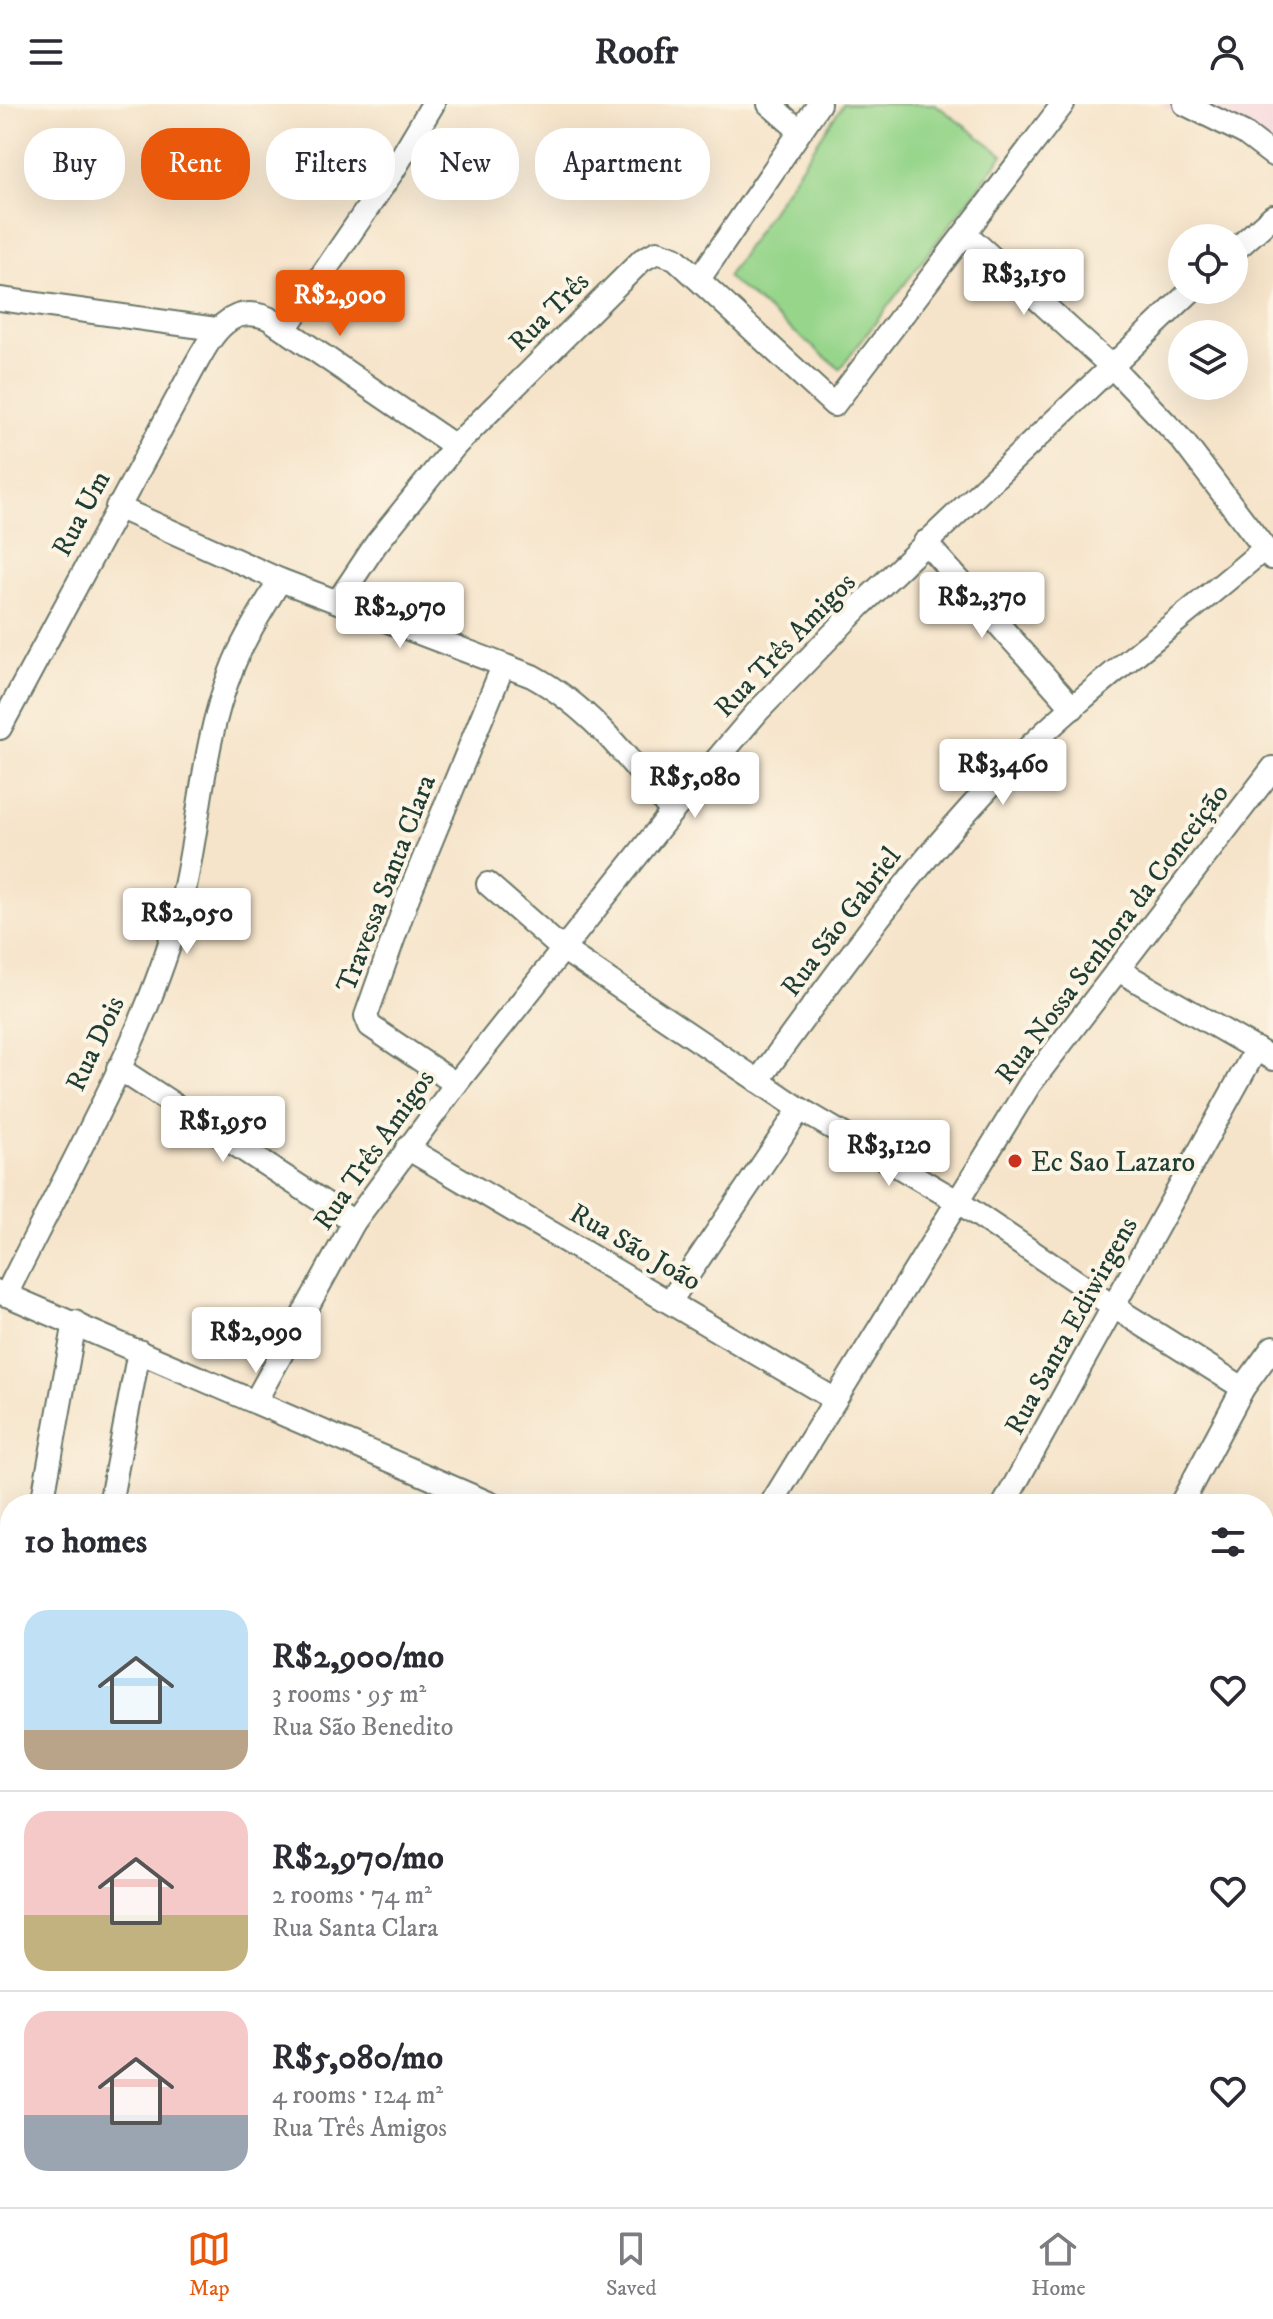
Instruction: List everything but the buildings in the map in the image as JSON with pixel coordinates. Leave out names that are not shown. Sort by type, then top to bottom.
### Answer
[{"type":"street","points":[[285,329],[393,171],[433,104]]},
{"type":"street","points":[[769,104],[800,131]]},
{"type":"street","points":[[699,279],[819,104]]},
{"type":"street","points":[[1063,104],[965,233],[1113,368],[1182,440],[1268,554]]},
{"type":"street","points":[[1185,104],[1244,133],[1273,155]]},
{"type":"street","points":[[1248,238],[1273,216]]},
{"type":"street","name":"Rua Três","points":[[338,601],[376,544],[455,446],[642,260],[657,252],[675,258],[834,405],[965,233]]},
{"type":"street","points":[[0,299],[216,329],[230,318],[248,313],[268,318],[455,446]]},
{"type":"street","name":"Rua Três Amigos","points":[[256,1400],[354,1222],[561,948],[672,812],[758,711],[925,542],[1178,304]]},
{"type":"street","name":"Rua Um","points":[[0,728],[216,329]]},
{"type":"street","points":[[117,507],[280,580],[503,666],[561,692],[625,753],[672,812]]},
{"type":"street","points":[[925,542],[1073,708]]},
{"type":"street","name":"Rua São Gabriel","points":[[758,1081],[918,867],[998,778],[1073,708],[1268,554]]},
{"type":"street","name":"Rua Dois","points":[[3,1294],[118,1068],[149,996],[180,908],[212,737],[231,671],[280,580]]},
{"type":"street","name":"Travessa Santa Clara","points":[[456,1084],[370,1026],[366,1016],[408,897],[503,666]]},
{"type":"street","name":"Rua Nossa Senhora da Conceição","points":[[777,1494],[1030,1084],[1201,867],[1273,768]]},
{"type":"street","points":[[488,884],[561,948],[758,1081],[957,1201],[1114,1307],[1243,1388]]},
{"type":"street","points":[[1118,970],[1264,1054]]},
{"type":"street","name":"Rua Santa Ediwirgens","points":[[1010,1494],[1114,1307],[1264,1054]]},
{"type":"street","points":[[118,1068],[354,1222]]},
{"type":"street","points":[[671,1300],[800,1109]]},
{"type":"street","name":"Rua São João","points":[[407,1148],[671,1300],[834,1399]]},
{"type":"street","points":[[3,1294],[75,1322],[468,1494]]},
{"type":"street","points":[[44,1494],[75,1322]]},
{"type":"street","points":[[1186,1494],[1243,1388],[1273,1347]]},
{"type":"street","points":[[112,1494],[139,1351]]},
{"type":"shaded area","points":[[1160,104],[1273,104],[1273,169]]},
{"type":"green space","points":[[843,104],[935,104],[1003,155],[840,369],[727,277]]},
{"type":"place","name":"Ec Sao Lazaro","points":[[1015,1161]]}]
